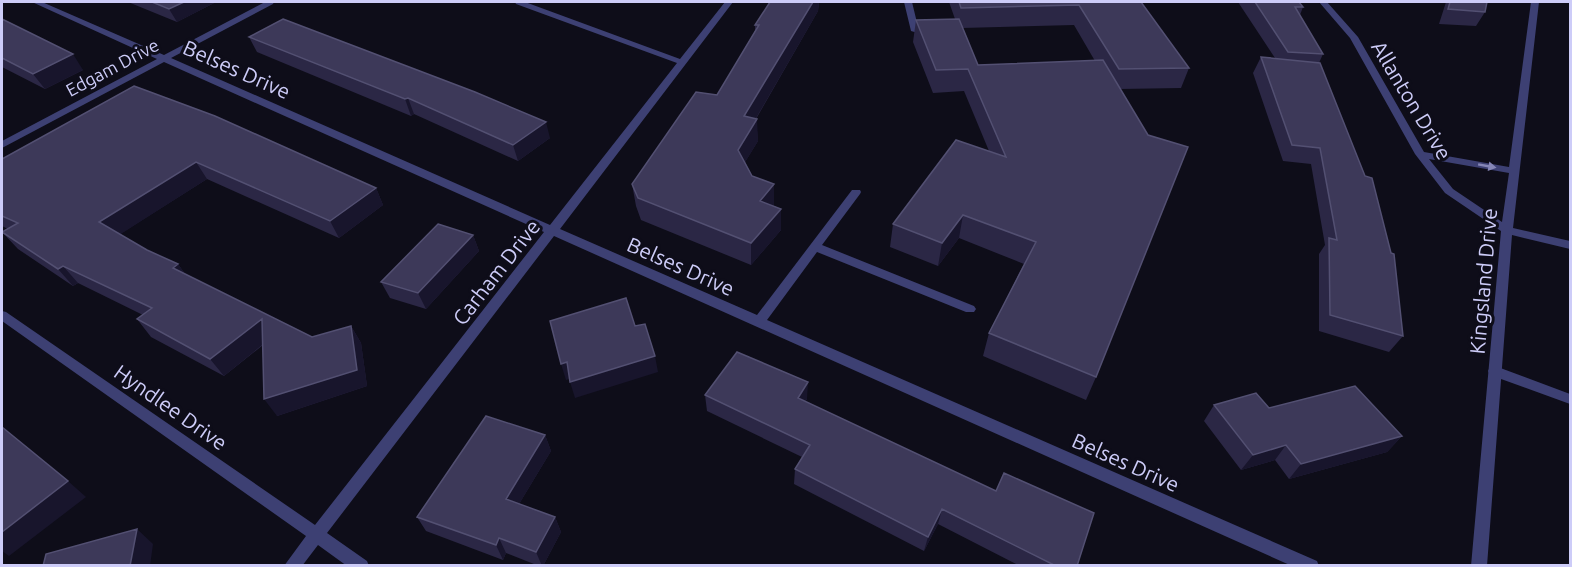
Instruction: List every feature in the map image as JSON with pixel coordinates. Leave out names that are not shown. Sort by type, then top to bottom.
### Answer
[{"type":"street","name":"Belses Drive","points":[[36,2],[1311,566]]},
{"type":"street","name":"Edgam Drive","points":[[2,145],[270,2]]},
{"type":"street","points":[[519,2],[681,62]]},
{"type":"street","name":"Carham Drive","points":[[292,566],[729,2]]},
{"type":"street","points":[[908,2],[915,31]]},
{"type":"street","name":"Allanton Drive","points":[[1323,2],[1353,37],[1420,154],[1449,191],[1506,230]]},
{"type":"street","name":"Kingsland Drive","points":[[1479,566],[1506,230],[1535,2]]},
{"type":"street","points":[[1420,154],[1514,171]]},
{"type":"street","points":[[759,322],[856,192]]},
{"type":"street","points":[[1506,230],[1570,245]]},
{"type":"street","points":[[815,247],[970,309]]},
{"type":"street","name":"Hyndlee Drive","points":[[2,315],[361,566]]},
{"type":"street","points":[[1495,370],[1570,399]]},
{"type":"building","points":[[152,2],[184,2],[169,9]]},
{"type":"building","points":[[770,2],[813,2],[744,116],[757,119],[738,150],[752,176],[774,184],[760,201],[781,209],[751,243],[638,198],[632,184],[696,92],[717,95],[759,25],[755,25]]},
{"type":"building","points":[[959,2],[1141,2],[1189,68],[1119,69],[1079,5],[961,8]]},
{"type":"building","points":[[1255,2],[1299,2],[1303,7],[1295,7],[1323,54],[1288,52]]},
{"type":"building","points":[[1450,2],[1487,2],[1485,12],[1448,9]]},
{"type":"building","points":[[2,19],[73,54],[33,74],[2,58]]},
{"type":"building","points":[[283,19],[475,92],[546,122],[513,145],[408,98],[405,99],[249,37]]},
{"type":"building","points":[[959,19],[978,65],[1103,60],[1148,135],[1188,147],[1096,377],[989,333],[1036,242],[963,215],[942,243],[893,224],[956,140],[1006,157],[968,69],[936,70],[916,20]]},
{"type":"building","points":[[1261,57],[1320,63],[1365,176],[1372,178],[1391,253],[1394,254],[1403,336],[1330,315],[1329,238],[1337,240],[1320,148],[1292,145]]},
{"type":"building","points":[[134,86],[215,116],[376,188],[330,221],[196,162],[99,222],[147,250],[178,264],[173,268],[312,337],[351,326],[357,370],[264,399],[262,319],[210,359],[137,319],[152,308],[63,266],[58,269],[2,232],[18,223],[2,216],[2,159]]},
{"type":"building","points":[[438,224],[473,235],[418,293],[381,282]]},
{"type":"building","points":[[626,298],[635,326],[645,324],[655,356],[570,382],[567,362],[561,364],[550,321]]},
{"type":"building","points":[[737,352],[808,382],[798,398],[996,491],[1004,473],[1094,513],[1077,566],[1056,566],[942,509],[928,537],[795,469],[810,445],[705,395]]},
{"type":"building","points":[[1355,386],[1402,436],[1301,464],[1286,445],[1253,455],[1214,405],[1256,393],[1269,408]]},
{"type":"building","points":[[486,416],[545,435],[506,499],[555,517],[536,552],[499,538],[496,545],[417,517]]},
{"type":"building","points":[[2,427],[68,481],[2,532]]},
{"type":"building","points":[[137,529],[130,566],[43,566],[46,554]]}]
